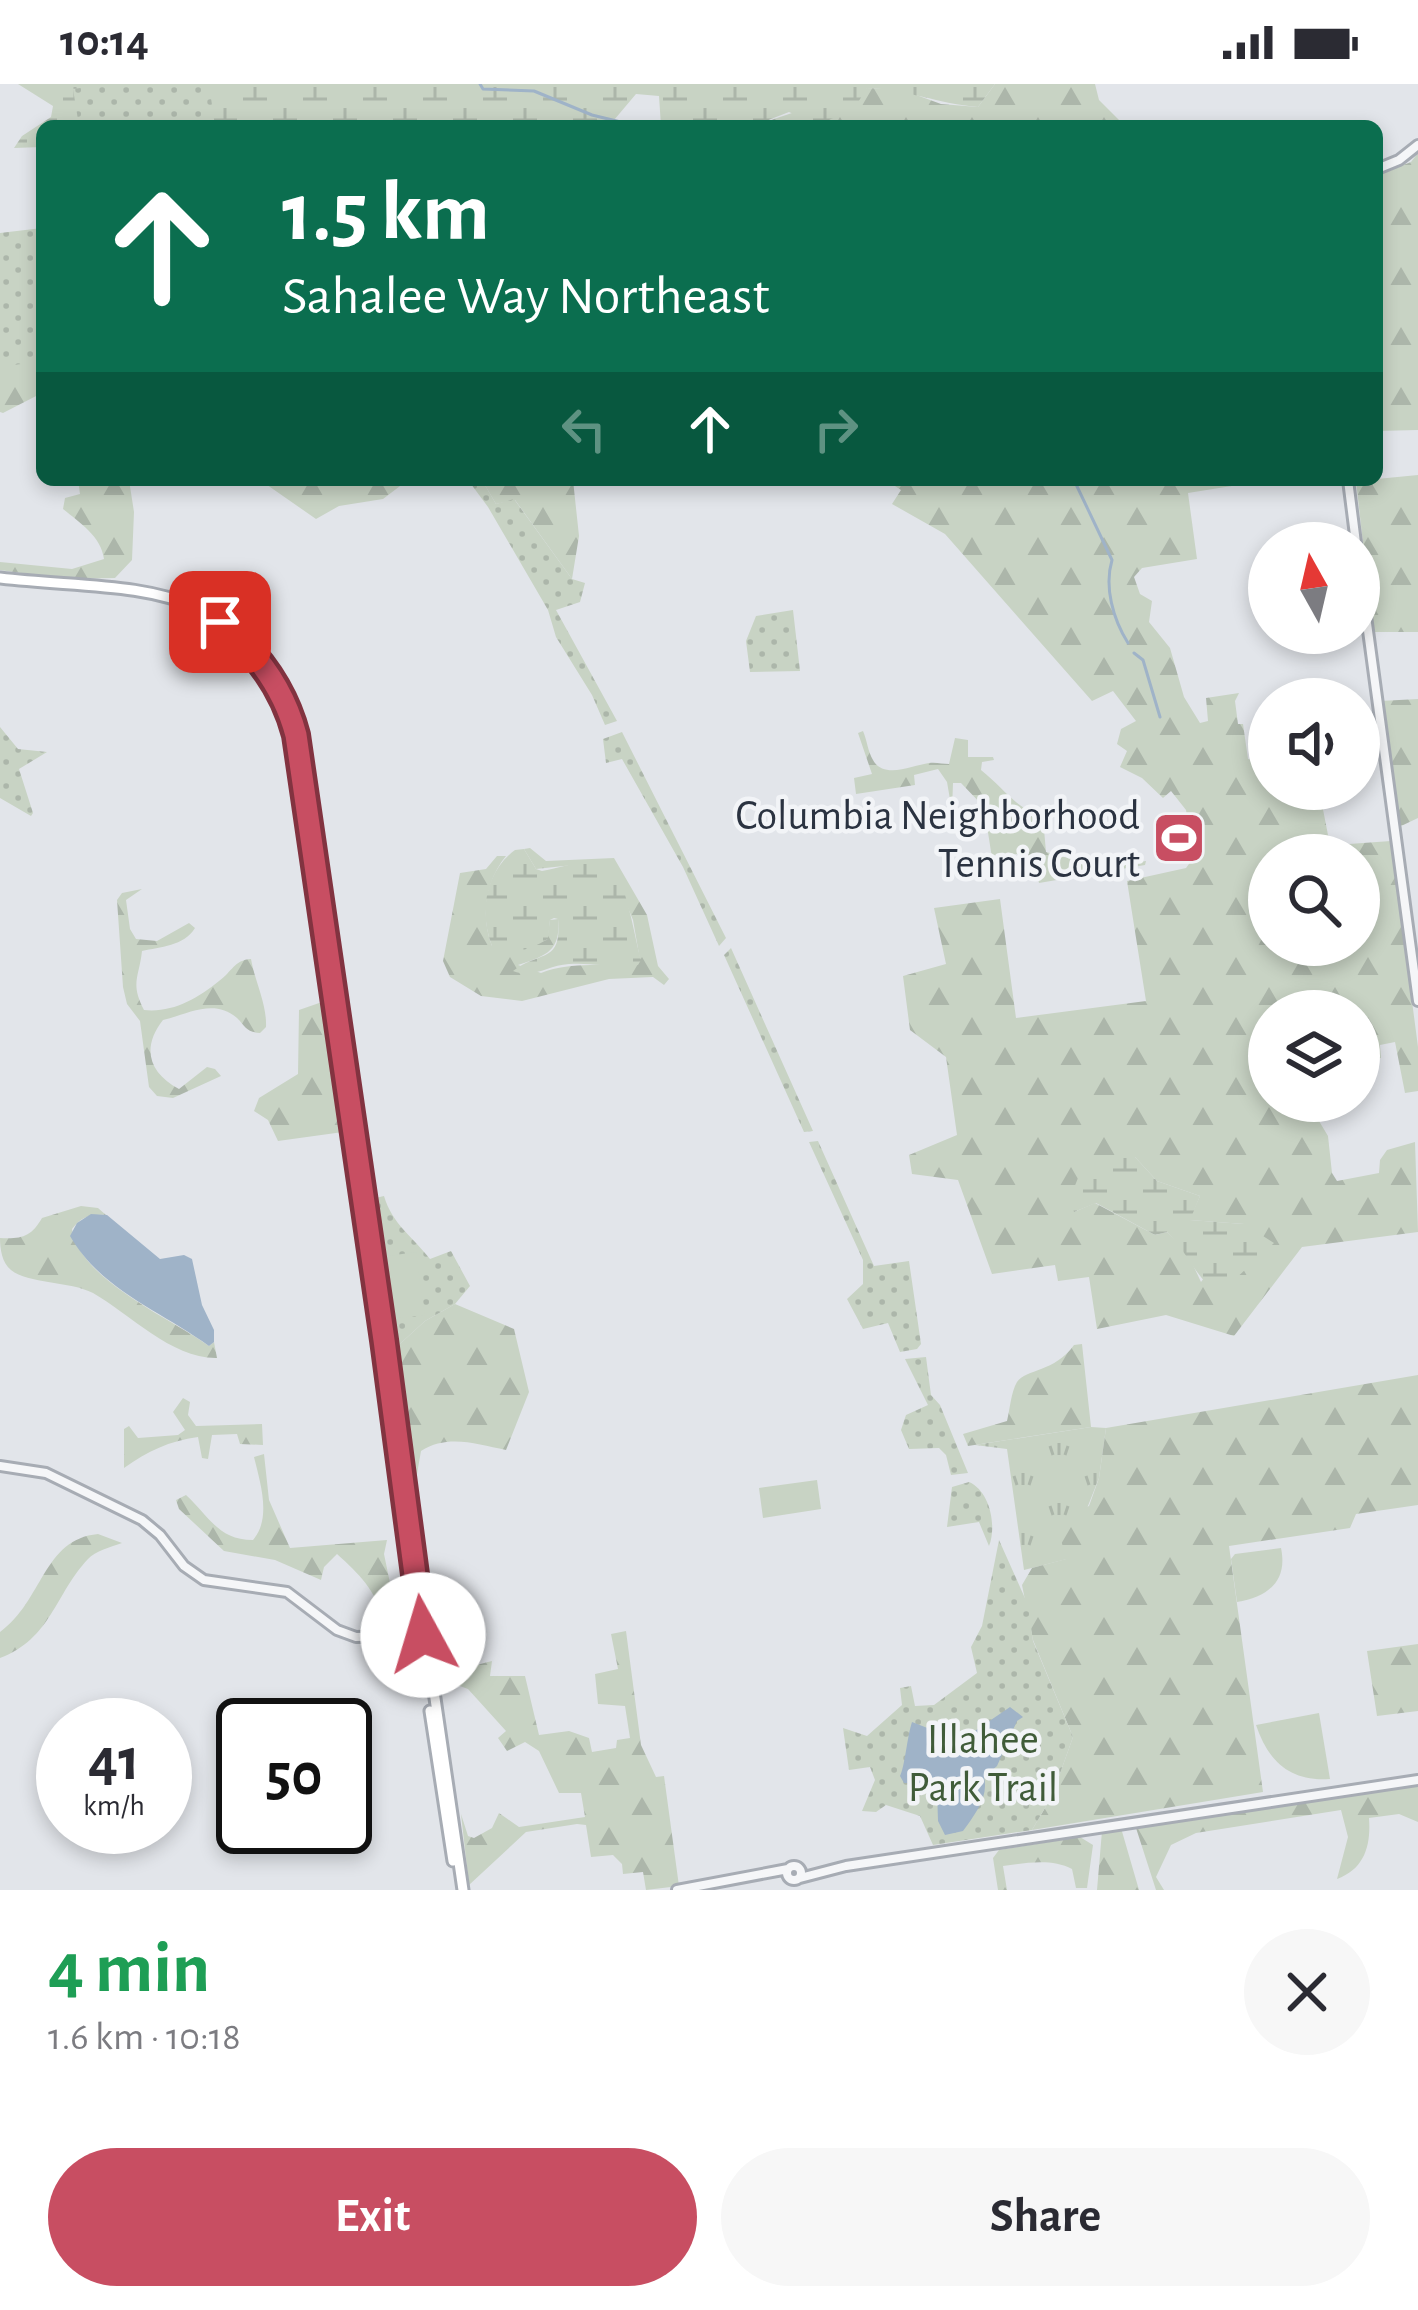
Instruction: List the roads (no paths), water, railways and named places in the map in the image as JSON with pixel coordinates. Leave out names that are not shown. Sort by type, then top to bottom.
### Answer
[{"type":"main road","points":[[0,578],[114,585],[160,593],[220,622],[270,674],[292,719],[460,1890]]},
{"type":"main road","points":[[423,1635],[420,1645],[460,1890]]},
{"type":"main road","points":[[428,1699],[431,1677]]},
{"type":"main road","points":[[440,1778],[446,1804],[451,1806]]},
{"type":"street","points":[[1383,167],[1418,145]]},
{"type":"street","points":[[1349,486],[1353,522]]},
{"type":"street","points":[[1371,654],[1418,1001]]},
{"type":"street","points":[[0,1466],[28,1468],[62,1480],[142,1520],[194,1575],[287,1592],[338,1630],[366,1638],[423,1635]]},
{"type":"street","points":[[677,1890],[788,1873],[794,1866],[800,1873],[1418,1780]]},
{"type":"water","points":[[91,1214],[107,1215],[160,1259],[184,1255],[192,1259],[214,1342],[209,1346],[98,1271],[70,1236],[77,1223]]},
{"type":"water","points":[[1010,1707],[1023,1717],[997,1766],[984,1777],[980,1805],[963,1831],[945,1835],[938,1821],[937,1789],[930,1783],[904,1783],[900,1776],[912,1722],[953,1738],[966,1737]]},
{"type":"waterway","points":[[480,84],[483,89],[534,91],[612,120]]},
{"type":"waterway","points":[[1077,486],[1112,560],[1111,603],[1128,643]]},
{"type":"waterway","points":[[1134,653],[1143,660],[1160,717]]},
{"type":"place","name":"Columbia Neighborhood Tennis Court","points":[[1179,838]]},
{"type":"park label","name":"Illahee Park Trail","points":[[983,1762]]}]
